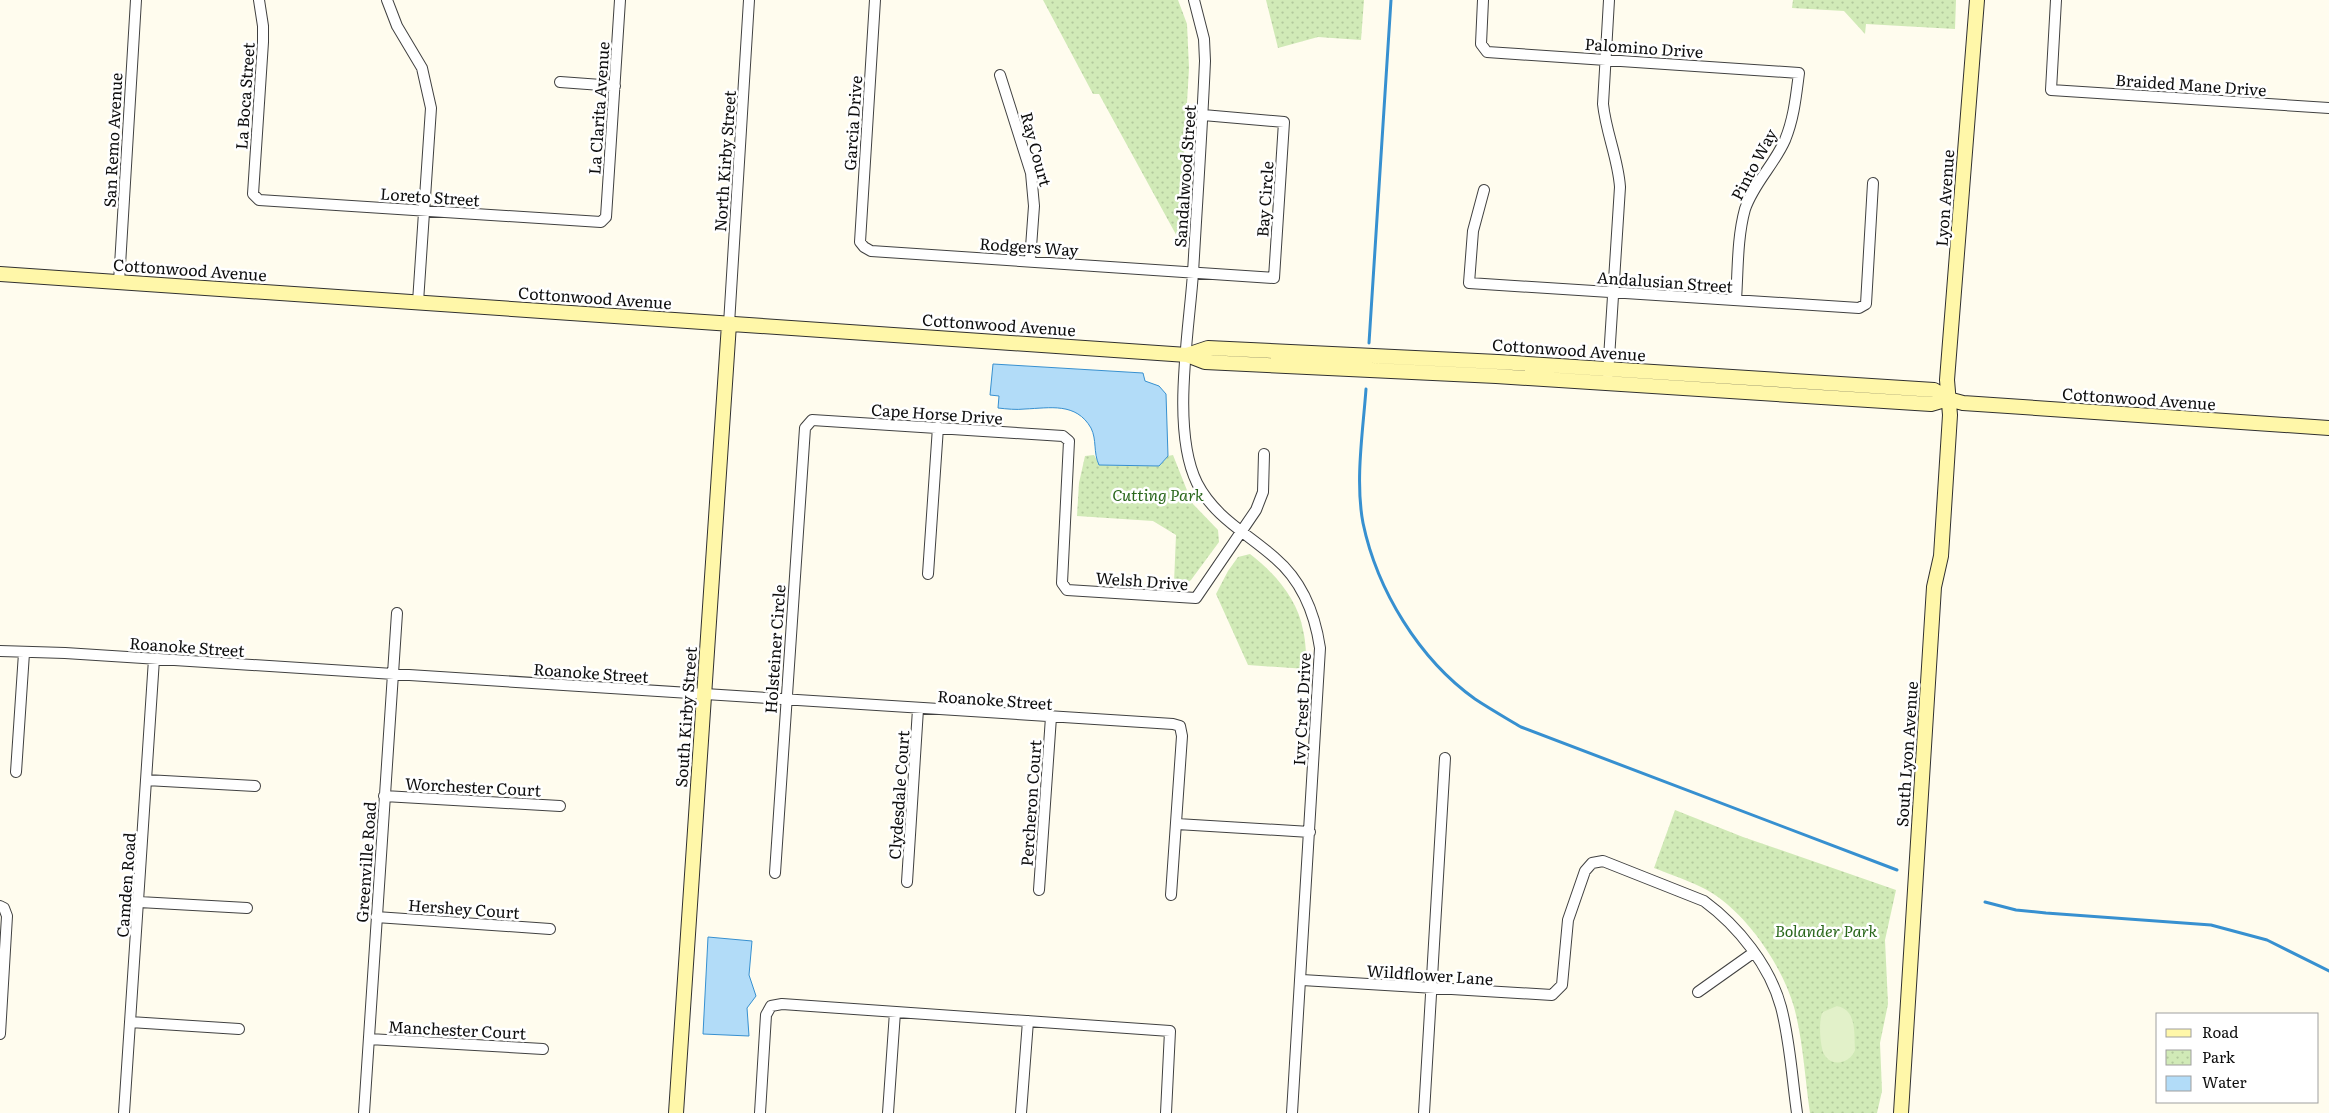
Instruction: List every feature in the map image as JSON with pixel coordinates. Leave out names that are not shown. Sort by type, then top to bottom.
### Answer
[{"type":"main road","name":"Lyon Avenue","points":[[1948,399],[1977,0]]},
{"type":"main road","name":"Cottonwood Avenue","points":[[0,274],[1186,355],[1205,362],[1608,383],[1931,404],[1948,399]]},
{"type":"main road","name":"South Kirby Street","points":[[676,1113],[729,324]]},
{"type":"main road","name":"Cottonwood Avenue","points":[[1186,355],[1208,348],[1608,369],[1934,390],[1948,399],[1962,403],[2329,428]]},
{"type":"main road","name":"South Lyon Avenue","points":[[1901,1113],[1934,586],[1942,547],[1950,415],[1948,399]]},
{"type":"street","name":"San Remo Avenue","points":[[119,282],[136,0]]},
{"type":"street","name":"La Boca Street","points":[[253,194],[263,42],[263,26],[259,0]]},
{"type":"street","points":[[386,0],[397,26],[422,68],[430,94],[431,123],[418,302]]},
{"type":"street","name":"La Clarita Avenue","points":[[606,217],[620,0]]},
{"type":"street","name":"North Kirby Street","points":[[729,324],[749,0]]},
{"type":"street","name":"Garcia Drive","points":[[864,248],[860,242],[875,0]]},
{"type":"street","name":"Sandalwood Street","points":[[1186,355],[1203,115],[1204,38],[1194,0]]},
{"type":"street","name":"Palomino Drive","points":[[1483,0],[1480,44],[1487,52],[1799,73]]},
{"type":"street","points":[[1608,383],[1612,292],[1620,187],[1616,157],[1605,120],[1605,60],[1609,0]]},
{"type":"street","name":"Braided Mane Drive","points":[[2056,0],[2052,90],[2329,108]]},
{"type":"street","name":"Pinto Way","points":[[1736,300],[1745,210],[1757,182],[1784,141],[1796,103],[1799,73]]},
{"type":"street","name":"Ray Court","points":[[1000,75],[1032,173],[1034,206],[1030,262]]},
{"type":"street","points":[[560,82],[615,86]]},
{"type":"street","name":"Bay Circle","points":[[1193,272],[1274,278],[1281,170],[1284,122],[1203,115]]},
{"type":"street","name":"Andalusian Street","points":[[1484,190],[1473,231],[1469,283],[1859,308],[1866,304],[1873,183]]},
{"type":"street","name":"Loreto Street","points":[[253,194],[259,200],[425,211],[601,222],[606,217]]},
{"type":"street","name":"Rodgers Way","points":[[864,248],[871,251],[1193,272]]},
{"type":"street","name":"Ivy Crest Drive","points":[[1186,355],[1184,441],[1197,483],[1222,518],[1274,557],[1288,570],[1309,604],[1320,648],[1302,980],[1292,1113]]},
{"type":"street","name":"Cape Horse Drive","points":[[805,428],[812,420],[1063,436],[1069,441],[1062,583],[1067,590]]},
{"type":"street","points":[[928,574],[938,427]]},
{"type":"street","name":"Holsteiner Circle","points":[[775,872],[805,428]]},
{"type":"street","points":[[1241,533],[1260,501],[1264,454]]},
{"type":"street","name":"Welsh Drive","points":[[1067,590],[1196,598],[1241,533]]},
{"type":"street","name":"Greenville Road","points":[[364,1113],[397,613]]},
{"type":"street","name":"Roanoke Street","points":[[0,651],[154,659],[1173,724],[1180,726],[1182,736],[1177,824]]},
{"type":"street","points":[[16,772],[24,653]]},
{"type":"street","name":"Camden Road","points":[[124,1113],[154,659]]},
{"type":"street","name":"Clydesdale Court","points":[[907,882],[918,709]]},
{"type":"street","name":"Percheron Court","points":[[1039,890],[1051,717]]},
{"type":"street","points":[[1424,1113],[1446,758]]},
{"type":"street","points":[[146,780],[255,786]]},
{"type":"street","name":"Worchester Court","points":[[384,796],[560,806]]},
{"type":"street","points":[[1172,895],[1177,824],[1310,832]]},
{"type":"street","name":"Wildflower Lane","points":[[1302,980],[1546,996],[1556,993],[1562,985],[1568,920],[1585,871],[1592,863],[1603,862],[1704,902],[1738,933],[1753,953]]},
{"type":"street","points":[[139,902],[247,908]]},
{"type":"street","points":[[0,1034],[7,916],[2,907]]},
{"type":"street","name":"Hershey Court","points":[[376,918],[550,929]]},
{"type":"street","points":[[1698,992],[1753,953],[1774,987],[1781,1008],[1797,1113]]},
{"type":"street","points":[[760,1113],[766,1015],[770,1006],[782,1004],[1170,1031],[1166,1113]]},
{"type":"street","points":[[888,1113],[895,1012]]},
{"type":"street","points":[[1021,1113],[1028,1020]]},
{"type":"street","points":[[130,1022],[239,1029]]},
{"type":"street","name":"Manchester Court","points":[[369,1038],[543,1049]]},
{"type":"green space","points":[[1043,0],[1178,0],[1187,24],[1189,68],[1179,240],[1099,94],[1093,94]]},
{"type":"green space","points":[[1266,0],[1364,0],[1361,40],[1318,37],[1278,48]]},
{"type":"green space","points":[[1793,0],[1956,0],[1955,29],[1866,24],[1865,34],[1844,11],[1792,8]]},
{"type":"green space","name":"Cutting Park","points":[[1094,455],[1100,465],[1159,466],[1168,456],[1173,455],[1192,503],[1218,530],[1219,542],[1191,580],[1187,583],[1174,583],[1176,535],[1153,521],[1077,516],[1079,483],[1085,456]]},
{"type":"green space","points":[[1250,554],[1276,578],[1296,608],[1304,635],[1307,669],[1248,665],[1216,594],[1238,557]]},
{"type":"green space","name":"Bolander Park","points":[[1675,810],[1743,837],[1896,890],[1885,940],[1888,1004],[1880,1043],[1882,1091],[1877,1113],[1810,1113],[1802,1046],[1794,1007],[1781,974],[1761,941],[1735,912],[1707,890],[1654,868]]},
{"type":"green space","points":[[1837,1006],[1848,1012],[1854,1030],[1855,1050],[1849,1058],[1841,1062],[1831,1061],[1824,1054],[1820,1033],[1821,1015],[1823,1012]]},
{"type":"water","points":[[993,364],[1143,373],[1145,381],[1159,386],[1166,394],[1168,456],[1159,466],[1099,465],[1091,428],[1078,414],[1062,408],[998,408],[999,396],[990,395]]},
{"type":"water","points":[[708,937],[752,941],[749,975],[756,996],[747,1008],[749,1036],[703,1034]]},
{"type":"waterway","points":[[1369,343],[1391,0]]},
{"type":"waterway","points":[[1366,389],[1360,456],[1360,490],[1363,523],[1370,548],[1390,598],[1403,621],[1436,664],[1455,683],[1475,699],[1521,727],[1897,870]]},
{"type":"waterway","points":[[1985,902],[2016,910],[2211,925],[2267,940],[2329,971]]}]
